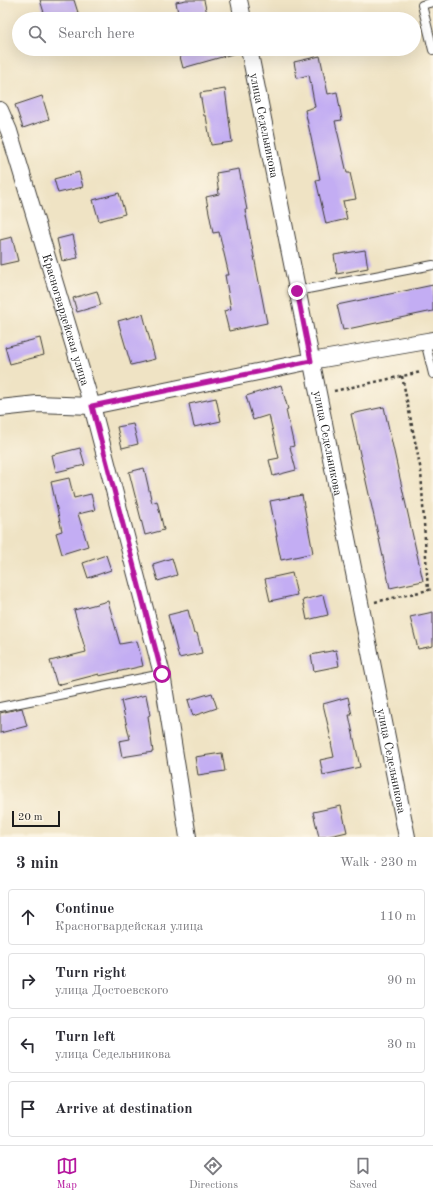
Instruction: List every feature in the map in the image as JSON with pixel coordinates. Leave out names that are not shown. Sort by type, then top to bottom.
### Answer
[{"type":"street","points":[[239,0],[242,12]]},
{"type":"street","name":"улица Седельникова","points":[[250,56],[407,837]]},
{"type":"street","name":"Красногвардейская улица","points":[[0,110],[9,131],[92,406],[162,674],[188,837]]},
{"type":"street","points":[[0,408],[37,404],[92,406],[311,361],[429,340]]},
{"type":"lane","points":[[433,2],[422,4],[433,50]]},
{"type":"lane","points":[[297,291],[433,265]]},
{"type":"lane","points":[[429,340],[432,372]]},
{"type":"lane","points":[[0,707],[162,674]]},
{"type":"path","points":[[318,394],[402,376],[432,372]]},
{"type":"path","points":[[402,376],[421,471],[428,590]]},
{"type":"path","points":[[361,605],[433,590]]},
{"type":"building","points":[[40,0],[74,0],[78,12],[44,12]]},
{"type":"building","points":[[186,0],[204,0],[207,12],[178,12],[176,2]]},
{"type":"building","points":[[180,56],[225,56],[183,68]]},
{"type":"building","points":[[320,56],[328,94],[337,92],[342,120],[335,121],[347,173],[350,173],[356,199],[343,201],[347,219],[326,224],[316,180],[320,179],[305,110],[315,107],[309,75],[297,78],[294,62]]},
{"type":"building","points":[[225,89],[232,142],[211,145],[200,93]]},
{"type":"building","points":[[42,96],[49,119],[23,128],[15,105]]},
{"type":"building","points":[[239,169],[247,210],[245,210],[267,323],[229,331],[224,311],[231,309],[225,275],[229,275],[219,232],[213,233],[206,197],[219,194],[216,173]]},
{"type":"building","points":[[79,172],[83,187],[58,193],[54,179]]},
{"type":"building","points":[[119,193],[125,214],[99,221],[93,200]]},
{"type":"building","points":[[73,235],[78,258],[62,261],[57,239]]},
{"type":"building","points":[[12,237],[18,261],[0,265],[0,240]]},
{"type":"building","points":[[365,250],[368,268],[337,274],[334,255]]},
{"type":"building","points":[[433,285],[433,311],[343,330],[337,305]]},
{"type":"building","points":[[97,291],[101,305],[77,312],[73,298]]},
{"type":"building","points":[[143,314],[155,359],[131,365],[118,321]]},
{"type":"building","points":[[40,338],[44,355],[10,364],[5,347]]},
{"type":"building","points":[[281,385],[288,409],[286,410],[294,446],[290,447],[296,470],[273,476],[269,460],[279,458],[269,415],[253,420],[246,396]]},
{"type":"building","points":[[216,398],[221,421],[194,427],[189,404]]},
{"type":"building","points":[[384,407],[423,581],[390,588],[351,414]]},
{"type":"building","points":[[133,424],[138,444],[122,448],[117,427]]},
{"type":"building","points":[[80,448],[85,465],[56,472],[52,455]]},
{"type":"building","points":[[144,468],[152,503],[157,501],[164,530],[145,535],[129,472]]},
{"type":"building","points":[[69,478],[74,498],[91,494],[95,510],[78,514],[88,546],[62,554],[56,533],[62,531],[51,482]]},
{"type":"building","points":[[302,495],[313,553],[281,560],[270,501]]},
{"type":"building","points":[[106,555],[111,570],[88,578],[83,563]]},
{"type":"building","points":[[172,558],[177,575],[158,581],[153,564]]},
{"type":"building","points":[[292,573],[297,595],[270,601],[265,579]]},
{"type":"building","points":[[323,595],[328,615],[307,620],[303,600]]},
{"type":"building","points":[[108,601],[120,644],[137,641],[143,666],[99,676],[99,674],[57,685],[50,661],[86,652],[74,610]]},
{"type":"building","points":[[188,610],[194,634],[197,633],[202,653],[179,658],[168,615]]},
{"type":"building","points":[[433,612],[433,646],[418,649],[410,617]]},
{"type":"building","points":[[336,650],[339,666],[314,671],[311,655]]},
{"type":"building","points":[[212,693],[217,708],[193,716],[188,700]]},
{"type":"building","points":[[146,695],[150,715],[148,716],[153,752],[122,757],[119,741],[130,739],[121,701]]},
{"type":"building","points":[[348,697],[352,715],[349,715],[360,767],[323,775],[320,760],[334,757],[323,704]]},
{"type":"building","points":[[22,708],[27,726],[0,733],[0,713]]},
{"type":"building","points":[[222,753],[225,771],[198,775],[195,757]]},
{"type":"building","points":[[341,806],[347,832],[326,837],[319,837],[313,812]]},
{"type":"route","points":[[162,674],[92,406],[311,361],[297,291]]}]
